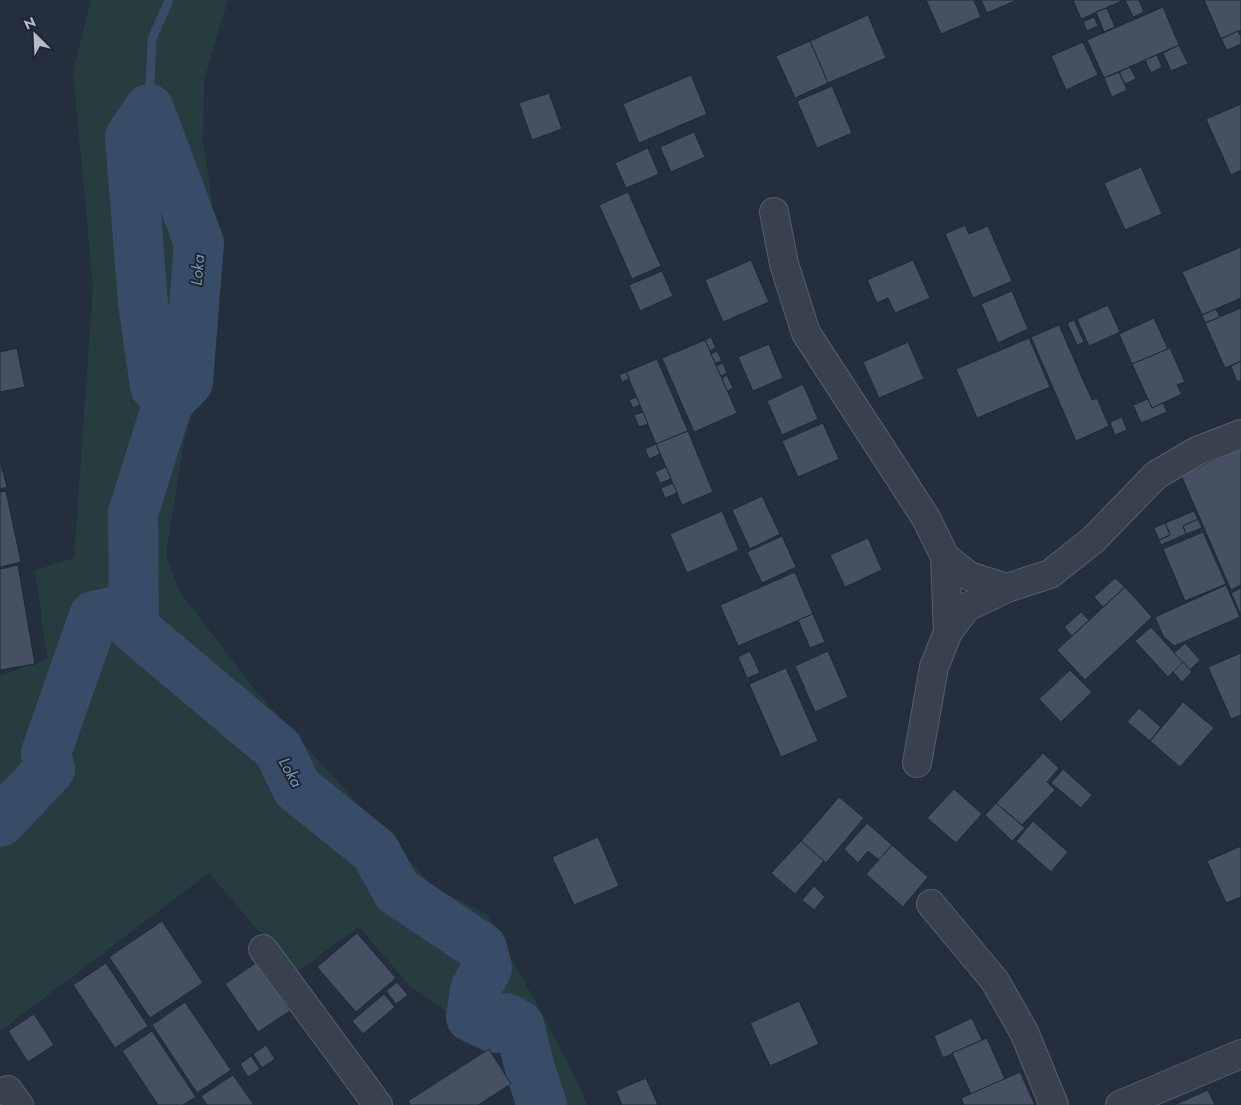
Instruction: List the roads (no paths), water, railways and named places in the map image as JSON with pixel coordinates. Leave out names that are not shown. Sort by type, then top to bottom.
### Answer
[{"type":"street","points":[[774,212],[784,264],[806,334],[926,518],[945,557],[948,632]]},
{"type":"street","points":[[917,763],[934,667],[948,632],[967,607],[1007,588],[1050,574],[1093,540],[1156,475],[1197,451],[1241,434]]},
{"type":"street","points":[[945,557],[969,576],[1007,588]]},
{"type":"street","points":[[931,904],[995,981],[1024,1032],[1054,1105]]},
{"type":"street","points":[[262,949],[378,1105]]},
{"type":"street","points":[[1120,1105],[1241,1054]]},
{"type":"waterway","name":"Loka","points":[[149,109],[152,39],[169,0]]},
{"type":"waterway","name":"Loka","points":[[149,109],[199,243],[188,382],[168,402],[133,513],[134,628],[278,749],[297,788],[375,851],[397,891],[482,948],[487,968],[475,990],[471,1017],[494,1028],[506,1018],[519,1025],[542,1105]]},
{"type":"waterway","name":"Loka","points":[[149,109],[130,137],[143,303],[155,386],[168,402]]},
{"type":"waterway","points":[[0,822],[50,769],[46,753],[94,616],[133,607]]}]
